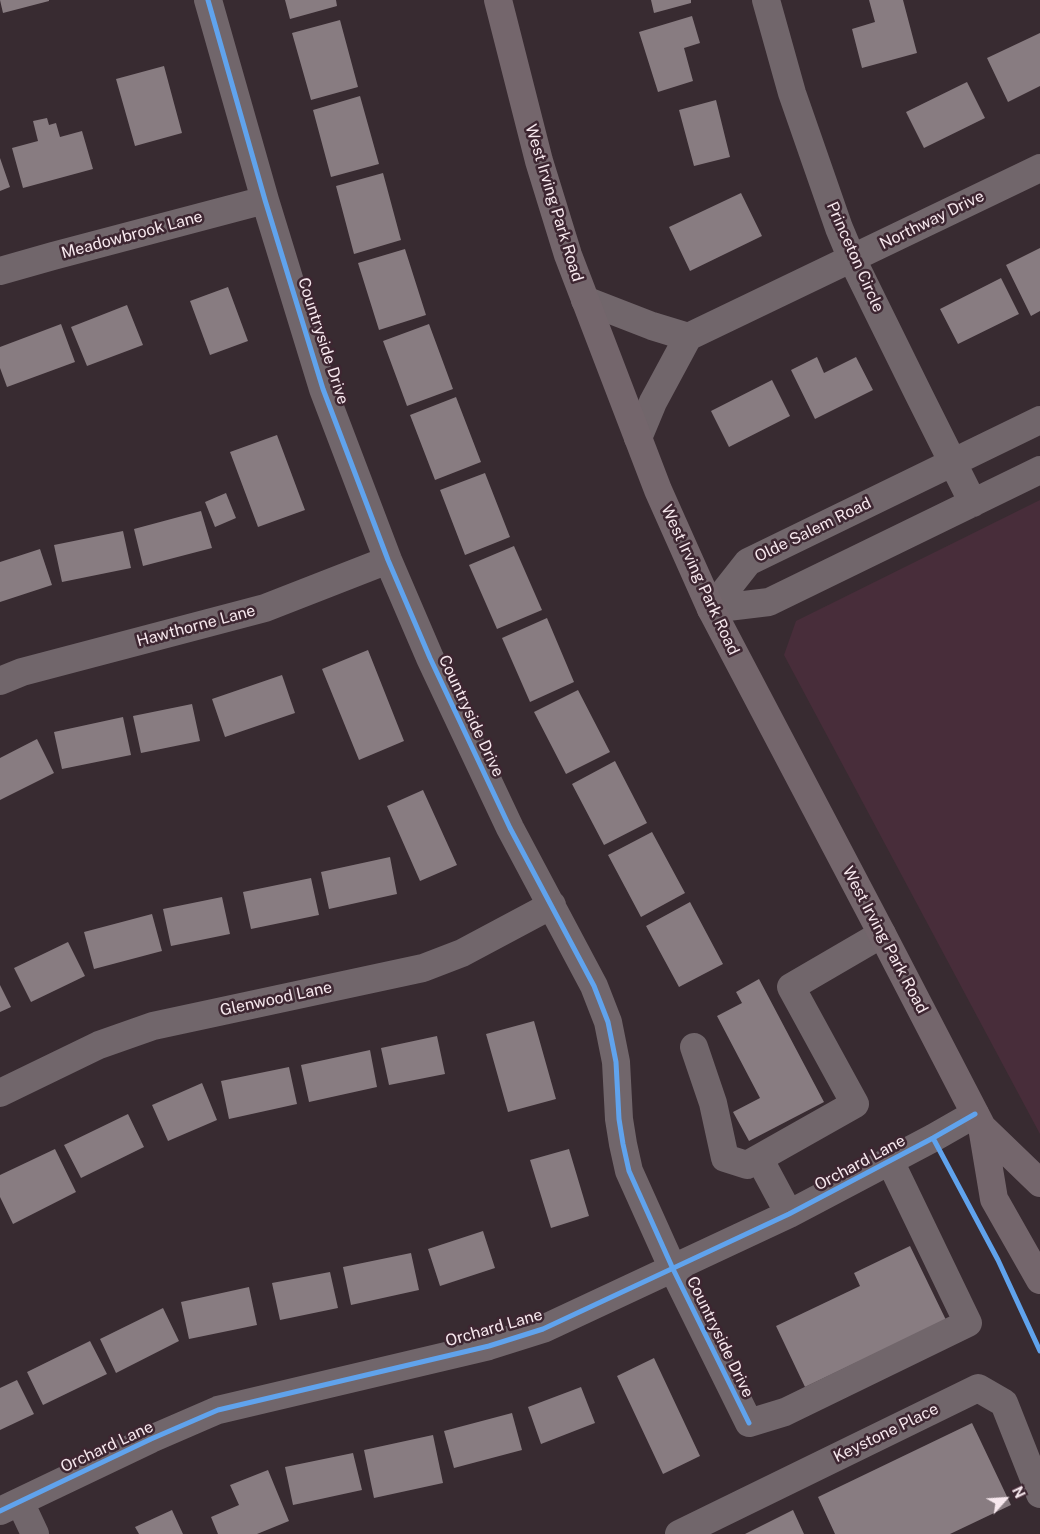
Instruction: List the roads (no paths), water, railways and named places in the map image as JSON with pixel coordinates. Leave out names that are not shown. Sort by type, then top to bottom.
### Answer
[{"type":"main road","name":"West Irving Park Road","points":[[498,0],[539,161],[568,255],[658,490],[711,609],[979,1121],[994,1198],[1040,1280]]},
{"type":"main road","name":"West Irving Park Road","points":[[979,1121],[1040,1183]]},
{"type":"street","name":"Countryside Drive","points":[[208,0],[265,200],[323,389],[388,560],[430,658],[510,828],[594,986],[608,1022],[616,1062],[620,1127],[629,1171],[673,1269],[749,1423],[785,1412],[968,1323],[890,1161]]},
{"type":"street","name":"Princeton Circle","points":[[766,0],[792,93],[852,259],[952,462],[974,502]]},
{"type":"street","name":"Northway Drive","points":[[688,337],[1040,168]]},
{"type":"street","name":"Meadowbrook Lane","points":[[0,271],[265,200]]},
{"type":"street","points":[[585,300],[652,326],[688,337],[653,402],[638,438]]},
{"type":"street","name":"Olde Salem Road","points":[[711,609],[748,562],[1040,420]]},
{"type":"street","points":[[711,609],[768,602],[1040,470]]},
{"type":"street","name":"Hawthorne Lane","points":[[0,681],[22,672],[266,608],[388,560]]},
{"type":"street","name":"Glenwood Lane","points":[[0,1093],[99,1046],[153,1026],[422,968],[462,953],[552,905]]},
{"type":"street","points":[[694,1047],[713,1103],[725,1158],[747,1165],[855,1104],[791,987],[882,934]]},
{"type":"street","name":"Orchard Lane","points":[[10,1507],[150,1439],[218,1410],[490,1346],[543,1329],[789,1214],[890,1161],[979,1121]]},
{"type":"street","points":[[759,1158],[789,1214]]},
{"type":"street","name":"Keystone Place","points":[[679,1534],[978,1388],[1004,1402],[1040,1494]]},
{"type":"street","points":[[10,1507],[35,1534]]}]
